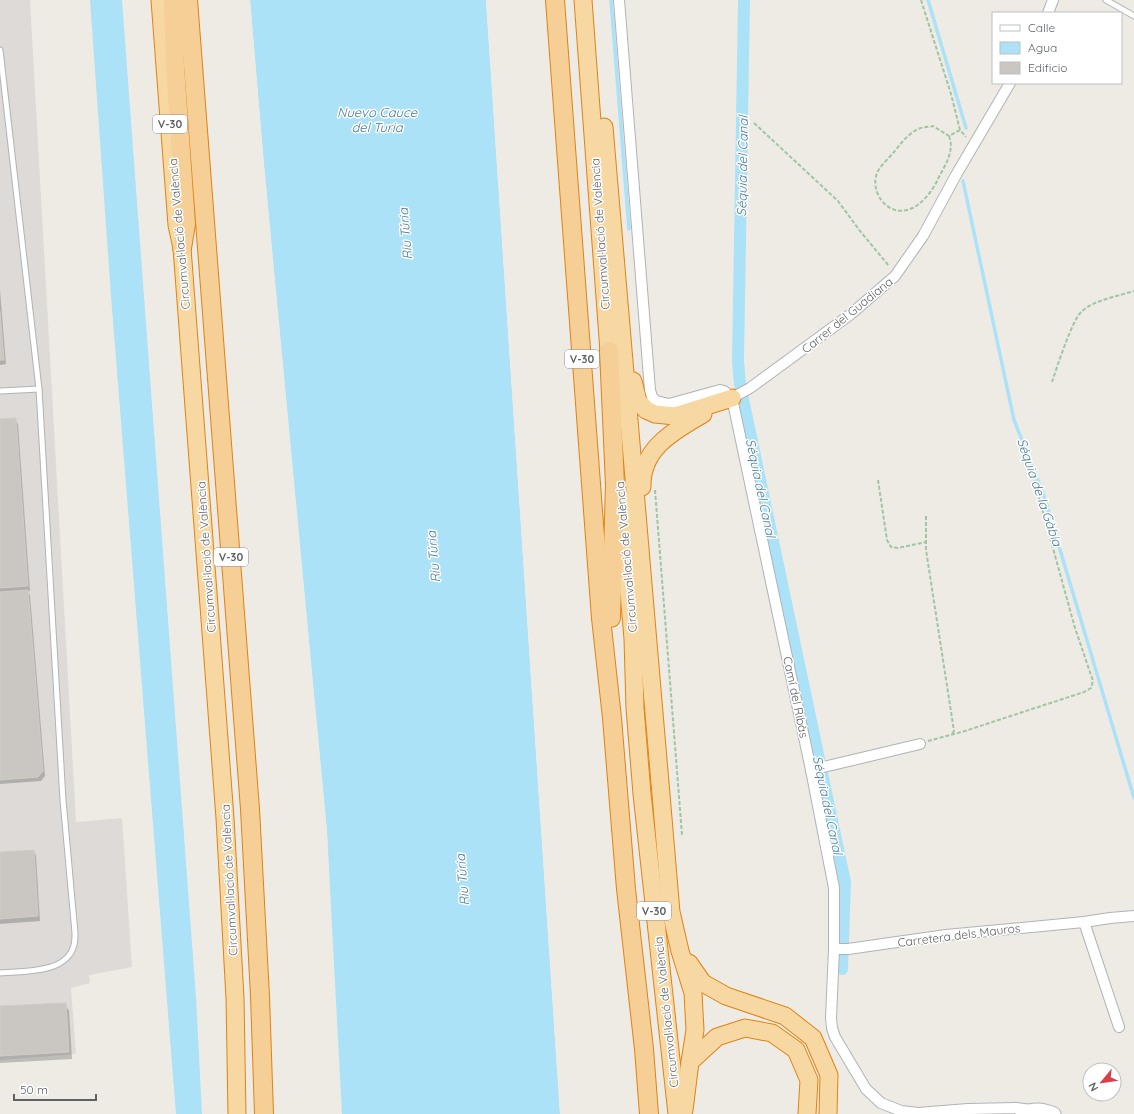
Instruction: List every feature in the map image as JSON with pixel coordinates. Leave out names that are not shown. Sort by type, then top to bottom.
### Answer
[{"type":"highway","name":"Circumval·lació de València","points":[[160,0],[177,225],[182,248],[225,818],[235,998],[237,1114]]},
{"type":"highway","points":[[173,0],[175,67],[186,224],[182,248]]},
{"type":"highway","name":"Circumval·lació de València","points":[[188,0],[250,809],[260,996],[264,1114]]},
{"type":"highway","name":"V-30","points":[[555,0],[602,618],[626,889],[644,1049],[649,1114]]},
{"type":"highway","name":"Circumval·lació de València","points":[[583,0],[609,351],[633,639],[635,708],[642,794],[677,1114]]},
{"type":"highway","points":[[592,0],[671,912],[680,951],[693,993],[695,1030],[683,1114]]},
{"type":"highway","points":[[608,176],[632,380],[638,401],[646,410],[655,414],[675,416],[732,398]]},
{"type":"highway","points":[[609,351],[615,485],[612,617],[612,718]]},
{"type":"highway","points":[[645,603],[642,479],[645,464],[651,452],[662,441],[693,420],[732,398]]},
{"type":"highway","points":[[680,951],[703,983],[726,996],[785,1016],[813,1038],[829,1075],[828,1114]]},
{"type":"highway","points":[[690,1062],[717,1037],[745,1028],[772,1033],[796,1050],[810,1080],[807,1114]]},
{"type":"street","points":[[619,0],[650,390],[652,397],[656,401],[669,404],[720,390],[724,391],[732,398]]},
{"type":"street","points":[[1048,12],[1053,0]]},
{"type":"street","name":"Carrer del Guadiana","points":[[732,398],[750,388],[851,314],[897,274],[923,236],[1009,84]]},
{"type":"street","name":"Camí del Ribàs","points":[[732,398],[811,770],[834,888],[832,1028],[835,1037],[866,1089],[881,1103],[901,1111],[918,1113],[980,1112],[1016,1108],[1026,1112]]},
{"type":"street","points":[[811,770],[826,768],[920,744]]},
{"type":"street","name":"Carretera dels Mauros","points":[[834,949],[848,949],[946,935],[1134,916]]},
{"type":"street","points":[[1084,922],[1119,1028]]},
{"type":"street","points":[[1026,1112],[1047,1110],[1054,1114]]},
{"type":"lane","points":[[1106,0],[1134,16]]},
{"type":"lane","points":[[0,50],[39,389],[63,800],[75,933],[74,946],[68,958],[56,966],[43,969],[0,973]]},
{"type":"lane","points":[[0,391],[39,389]]},
{"type":"path","points":[[921,0],[949,87],[960,130],[974,145]]},
{"type":"path","points":[[754,123],[838,201],[863,235],[897,274]]},
{"type":"path","points":[[933,126],[949,136],[952,143],[950,154],[938,180],[918,204],[909,210],[899,211],[889,208],[880,200],[875,187],[878,171],[904,140],[919,128],[933,126]]},
{"type":"path","points":[[949,136],[960,130]]},
{"type":"path","points":[[1052,382],[1072,328],[1081,311],[1093,304],[1134,291]]},
{"type":"path","points":[[920,744],[950,736],[1084,692],[1091,688],[1092,681],[1075,628],[1031,469]]},
{"type":"path","points":[[878,480],[887,540],[891,547],[898,548],[926,542]]},
{"type":"path","points":[[655,485],[682,835]]},
{"type":"path","points":[[926,516],[926,550],[954,731],[950,736]]},
{"type":"shaded area","points":[[0,0],[30,0],[76,822],[122,818],[132,967],[89,975],[90,983],[71,988],[76,1054],[0,1060]]},
{"type":"water","points":[[90,0],[122,0],[196,997],[202,1114],[176,1114],[111,296]]},
{"type":"water","name":"Nuevo Cauce del Turia","points":[[250,0],[486,0],[560,1114],[339,1114],[327,832],[264,165]]},
{"type":"pier","points":[[248,0],[250,0],[264,165],[327,832],[342,1114],[337,1114],[325,833],[262,165]]},
{"type":"pier","points":[[486,0],[488,0],[562,1114],[560,1114]]},
{"type":"building","points":[[0,311],[4,360],[0,360]]},
{"type":"building","points":[[16,418],[28,586],[0,588],[0,419]]},
{"type":"building","points":[[28,590],[43,771],[38,777],[0,780],[0,592]]},
{"type":"building","points":[[34,850],[38,916],[0,919],[0,852]]},
{"type":"building","points":[[66,1003],[69,1052],[0,1056],[0,1006]]},
{"type":"waterway","points":[[611,0],[629,229]]},
{"type":"waterway","name":"Séquia del Canal","points":[[744,0],[738,361],[740,385],[845,882],[842,969]]},
{"type":"waterway","name":"Séquia de la Gàbia","points":[[928,0],[966,128]]},
{"type":"waterway","name":"Séquia de la Gàbia","points":[[963,181],[1014,420],[1044,496],[1134,798]]},
{"type":"water label","name":"Riu Túria","points":[[405,234]]},
{"type":"water label","name":"Riu Túria","points":[[433,557]]},
{"type":"water label","name":"Riu Túria","points":[[462,880]]}]
